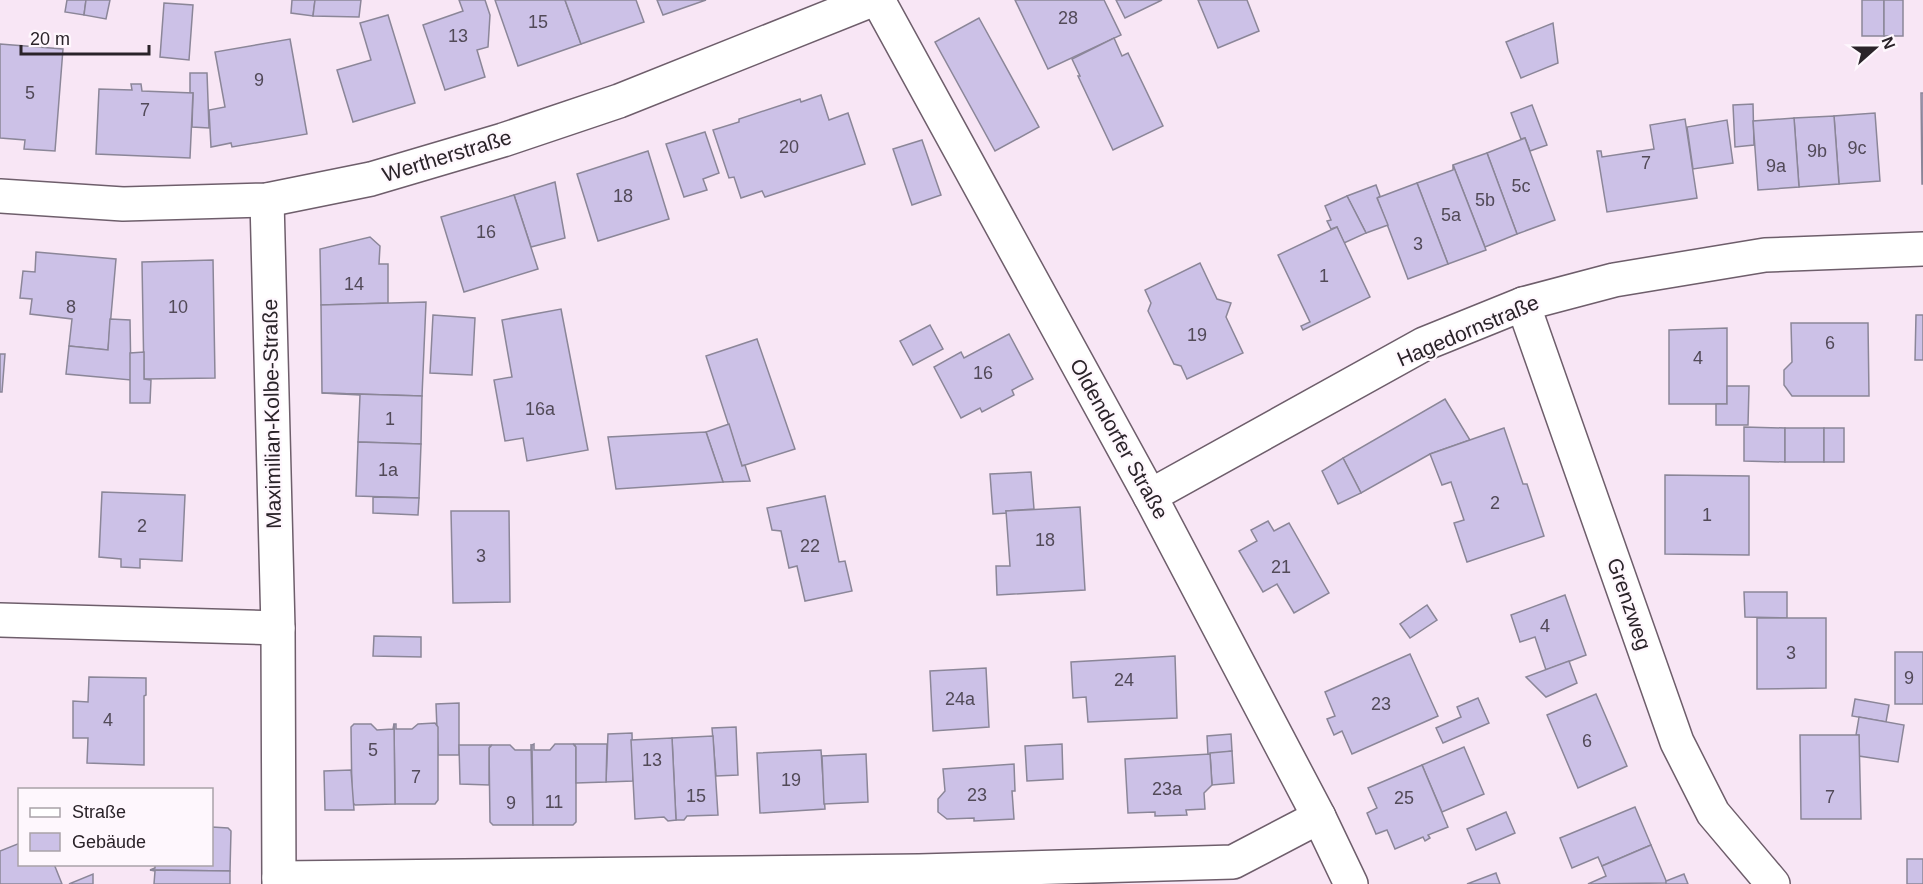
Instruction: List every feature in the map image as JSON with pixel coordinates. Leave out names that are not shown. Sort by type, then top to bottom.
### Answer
[{"type":"street","name":"Wertherstraße","points":[[0,196],[123,204],[267,200],[371,179],[503,140],[619,100],[872,0]]},
{"type":"street","name":"Oldendorfer Straße","points":[[878,0],[1150,496],[1319,817],[1351,884]]},
{"type":"street","name":"Maximilian-Kolbe-Straße","points":[[267,200],[278,628],[279,881],[919,878],[1233,861],[1319,817]]},
{"type":"street","name":"Hagedornstraße","points":[[1150,496],[1424,344],[1523,304],[1614,280],[1765,255],[1923,249]]},
{"type":"street","name":"Grenzweg","points":[[1523,304],[1677,742],[1713,813],[1773,884]]},
{"type":"street","points":[[0,620],[278,628]]},
{"type":"building","points":[[67,0],[86,0],[84,15],[65,12]]},
{"type":"building","points":[[86,0],[110,0],[106,19],[84,15]]},
{"type":"building","points":[[292,0],[315,0],[313,16],[291,13]]},
{"type":"building","points":[[315,0],[361,0],[359,17],[313,16]]},
{"type":"building","points":[[459,0],[485,0],[490,15],[488,47],[477,50],[485,77],[445,90],[423,25],[463,11]]},
{"type":"building","points":[[495,0],[565,0],[581,44],[518,66]]},
{"type":"building","points":[[565,0],[636,0],[644,22],[581,44]]},
{"type":"building","points":[[657,0],[706,0],[663,15]]},
{"type":"building","points":[[1015,0],[1104,0],[1121,35],[1048,69]]},
{"type":"building","points":[[1116,0],[1162,0],[1125,18]]},
{"type":"building","points":[[1198,0],[1247,0],[1259,31],[1218,48]]},
{"type":"building","points":[[1862,0],[1884,0],[1884,36],[1862,36]]},
{"type":"building","points":[[1884,0],[1903,0],[1903,36],[1884,36]]},
{"type":"building","points":[[164,3],[193,5],[189,60],[160,57]]},
{"type":"building","points":[[388,15],[415,103],[353,122],[337,70],[371,60],[360,23]]},
{"type":"building","points":[[979,18],[1039,127],[995,151],[935,42]]},
{"type":"building","points":[[1553,23],[1558,63],[1521,78],[1506,42]]},
{"type":"building","points":[[1114,38],[1122,56],[1128,53],[1163,126],[1113,150],[1072,59]]},
{"type":"building","points":[[290,39],[307,134],[232,147],[231,143],[211,147],[209,110],[225,107],[215,52]]},
{"type":"building","points":[[0,44],[63,49],[55,151],[24,149],[25,140],[0,138]]},
{"type":"building","points":[[190,73],[207,73],[209,128],[192,127],[193,93],[190,93]]},
{"type":"building","points":[[131,84],[141,84],[142,91],[193,93],[190,158],[96,154],[99,89],[132,90]]},
{"type":"building","points":[[1921,93],[1923,93],[1923,184],[1922,184]]},
{"type":"building","points":[[821,95],[829,120],[848,113],[865,164],[765,197],[762,191],[741,198],[734,177],[729,178],[713,130],[800,99],[801,102]]},
{"type":"building","points":[[1753,104],[1754,145],[1735,147],[1733,105]]},
{"type":"building","points":[[1532,105],[1547,145],[1530,151],[1525,138],[1521,139],[1511,113]]},
{"type":"building","points":[[1875,113],[1880,181],[1839,184],[1834,116]]},
{"type":"building","points":[[1834,116],[1839,184],[1799,187],[1794,118]]},
{"type":"building","points":[[1794,118],[1799,187],[1758,190],[1753,121]]},
{"type":"building","points":[[1685,119],[1697,198],[1607,212],[1597,151],[1601,151],[1602,157],[1654,149],[1650,125]]},
{"type":"building","points":[[1727,120],[1733,163],[1693,169],[1687,127]]},
{"type":"building","points":[[705,132],[719,173],[703,179],[707,190],[684,197],[666,144]]},
{"type":"building","points":[[1525,138],[1555,220],[1517,234],[1487,153]]},
{"type":"building","points":[[922,140],[941,195],[912,205],[893,149]]},
{"type":"building","points":[[648,151],[669,219],[598,241],[577,174]]},
{"type":"building","points":[[1487,153],[1517,234],[1485,247],[1453,165]]},
{"type":"building","points":[[1453,165],[1486,250],[1448,264],[1417,183],[1453,170]]},
{"type":"building","points":[[555,182],[565,238],[531,247],[514,195]]},
{"type":"building","points":[[1417,183],[1448,264],[1408,279],[1377,198]]},
{"type":"building","points":[[1376,185],[1380,196],[1377,198],[1388,225],[1366,233],[1347,196]]},
{"type":"building","points":[[514,195],[538,269],[464,292],[441,217]]},
{"type":"building","points":[[1347,196],[1366,233],[1344,243],[1337,227],[1331,229],[1327,221],[1331,220],[1325,206]]},
{"type":"building","points":[[1337,227],[1370,297],[1303,330],[1301,326],[1310,322],[1278,255]]},
{"type":"building","points":[[370,237],[380,246],[379,264],[388,264],[388,303],[321,305],[320,249]]},
{"type":"building","points":[[36,252],[116,259],[108,350],[69,346],[72,319],[30,314],[32,299],[20,298],[23,271],[35,272]]},
{"type":"building","points":[[213,260],[215,378],[144,379],[142,262]]},
{"type":"building","points":[[1200,263],[1217,299],[1231,303],[1226,317],[1243,353],[1187,379],[1181,366],[1174,364],[1148,311],[1151,303],[1145,290]]},
{"type":"building","points":[[426,302],[422,396],[322,393],[321,305]]},
{"type":"building","points":[[561,309],[588,450],[527,461],[523,438],[505,441],[494,380],[512,377],[502,320]]},
{"type":"building","points":[[433,315],[475,318],[472,375],[430,373]]},
{"type":"building","points":[[1916,315],[1923,315],[1923,360],[1915,360]]},
{"type":"building","points":[[110,319],[130,320],[131,380],[66,374],[69,346],[108,350]]},
{"type":"building","points":[[1791,323],[1868,323],[1869,396],[1792,396],[1784,385],[1784,370],[1792,362]]},
{"type":"building","points":[[930,325],[943,349],[913,365],[900,341]]},
{"type":"building","points":[[1727,328],[1727,404],[1669,404],[1669,330]]},
{"type":"building","points":[[1009,334],[1033,379],[1012,390],[1014,395],[982,412],[980,408],[961,418],[934,367],[961,352],[964,358]]},
{"type":"building","points":[[757,339],[795,449],[742,466],[706,356]]},
{"type":"building","points":[[144,352],[144,379],[151,380],[150,403],[130,403],[130,353]]},
{"type":"building","points":[[0,354],[5,354],[2,392],[0,392]]},
{"type":"building","points":[[1727,386],[1749,386],[1748,425],[1716,425],[1716,404],[1727,404]]},
{"type":"building","points":[[322,393],[422,396],[421,444],[358,442],[360,395]]},
{"type":"building","points":[[1445,399],[1470,440],[1430,454],[1361,493],[1343,458]]},
{"type":"building","points":[[729,424],[742,466],[745,465],[750,481],[723,482],[706,432]]},
{"type":"building","points":[[1744,427],[1785,428],[1785,462],[1744,461]]},
{"type":"building","points":[[1504,428],[1523,484],[1527,484],[1544,536],[1467,562],[1454,523],[1464,520],[1451,482],[1442,485],[1430,454]]},
{"type":"building","points":[[1785,428],[1824,428],[1824,462],[1785,462]]},
{"type":"building","points":[[1824,428],[1844,428],[1844,462],[1824,462]]},
{"type":"building","points":[[706,432],[723,482],[616,489],[608,437]]},
{"type":"building","points":[[358,442],[421,444],[419,498],[356,496]]},
{"type":"building","points":[[1343,458],[1361,493],[1338,504],[1322,471]]},
{"type":"building","points":[[1031,472],[1034,509],[993,514],[990,474]]},
{"type":"building","points":[[1665,475],[1749,476],[1749,555],[1665,554]]},
{"type":"building","points":[[102,492],[185,495],[182,561],[140,559],[140,568],[121,567],[121,559],[99,557]]},
{"type":"building","points":[[825,496],[839,562],[845,561],[852,591],[805,601],[797,566],[789,568],[781,531],[772,530],[767,508]]},
{"type":"building","points":[[373,497],[419,498],[418,515],[373,513]]},
{"type":"building","points":[[1080,507],[1085,590],[997,595],[996,566],[1010,566],[1006,511]]},
{"type":"building","points":[[451,511],[509,511],[510,602],[453,603]]},
{"type":"building","points":[[1268,521],[1274,531],[1289,523],[1329,593],[1294,613],[1277,584],[1263,592],[1239,551],[1257,541],[1251,530]]},
{"type":"building","points":[[1744,592],[1787,592],[1787,618],[1745,617]]},
{"type":"building","points":[[1565,595],[1586,655],[1546,670],[1535,637],[1520,642],[1511,615]]},
{"type":"building","points":[[1427,605],[1437,620],[1410,638],[1400,624]]},
{"type":"building","points":[[1757,618],[1826,618],[1826,688],[1757,689]]},
{"type":"building","points":[[374,636],[421,637],[421,657],[373,656]]},
{"type":"building","points":[[1895,652],[1923,652],[1923,704],[1895,704]]},
{"type":"building","points":[[1410,654],[1438,716],[1352,754],[1342,731],[1334,735],[1327,719],[1335,716],[1325,692]]},
{"type":"building","points":[[1175,656],[1177,718],[1088,722],[1086,697],[1073,698],[1071,662]]},
{"type":"building","points":[[1569,661],[1577,683],[1546,697],[1526,677]]},
{"type":"building","points":[[986,668],[989,727],[933,731],[930,671]]},
{"type":"building","points":[[89,677],[146,678],[144,765],[87,763],[88,738],[73,738],[73,701],[88,702]]},
{"type":"building","points":[[1596,694],[1627,766],[1578,788],[1547,715]]},
{"type":"building","points":[[1478,698],[1489,723],[1443,743],[1436,728],[1461,717],[1457,707]]},
{"type":"building","points":[[1855,699],[1889,705],[1886,722],[1852,716]]},
{"type":"building","points":[[459,703],[459,755],[438,755],[436,704]]},
{"type":"building","points":[[1859,717],[1904,725],[1898,762],[1859,756],[1859,735],[1856,735]]},
{"type":"building","points":[[435,723],[438,727],[438,800],[435,804],[395,804],[394,724],[396,724],[396,729],[412,729],[418,724]]},
{"type":"building","points":[[354,724],[371,724],[377,730],[393,729],[394,724],[395,804],[355,805],[352,802],[351,727]]},
{"type":"building","points":[[736,727],[738,775],[716,776],[712,728]]},
{"type":"building","points":[[632,733],[633,781],[606,782],[608,734]]},
{"type":"building","points":[[1231,734],[1232,751],[1208,755],[1207,736]]},
{"type":"building","points":[[1800,735],[1859,735],[1861,819],[1801,819]]},
{"type":"building","points":[[713,736],[718,815],[687,816],[684,820],[676,820],[672,738]]},
{"type":"building","points":[[672,738],[676,820],[668,821],[664,817],[635,819],[631,740]]},
{"type":"building","points":[[531,744],[533,825],[493,825],[490,822],[489,748],[492,745],[510,745],[515,750],[531,750]]},
{"type":"building","points":[[534,744],[534,750],[550,750],[555,744],[573,744],[576,747],[576,822],[573,825],[533,825],[532,745]]},
{"type":"building","points":[[574,744],[607,744],[606,782],[576,783],[576,747]]},
{"type":"building","points":[[1062,744],[1063,779],[1027,781],[1025,746]]},
{"type":"building","points":[[459,745],[491,745],[489,748],[489,785],[460,784]]},
{"type":"building","points":[[1464,747],[1484,794],[1442,812],[1422,765]]},
{"type":"building","points":[[821,750],[825,809],[760,813],[757,753]]},
{"type":"building","points":[[1232,751],[1234,783],[1212,785],[1210,753]]},
{"type":"building","points":[[866,754],[868,802],[824,804],[822,756]]},
{"type":"building","points":[[1210,754],[1212,785],[1204,793],[1205,809],[1186,810],[1187,815],[1155,816],[1155,812],[1128,813],[1125,759]]},
{"type":"building","points":[[1014,764],[1015,791],[1012,791],[1014,819],[974,821],[974,818],[947,819],[938,812],[938,799],[945,791],[943,769]]},
{"type":"building","points":[[1422,765],[1448,827],[1428,835],[1430,838],[1425,841],[1423,837],[1395,849],[1387,830],[1376,834],[1367,813],[1377,808],[1368,788]]},
{"type":"building","points":[[351,770],[354,810],[325,810],[324,771]]},
{"type":"building","points":[[1635,807],[1651,845],[1602,866],[1598,857],[1572,868],[1560,838]]},
{"type":"building","points":[[1506,812],[1515,833],[1476,850],[1467,829]]},
{"type":"building","points":[[213,827],[228,828],[231,831],[230,871],[150,870],[155,866],[213,866]]},
{"type":"building","points":[[18,844],[18,866],[55,866],[62,884],[0,884],[0,851]]},
{"type":"building","points":[[1651,845],[1667,883],[1588,884],[1606,876],[1602,866]]},
{"type":"building","points":[[1907,859],[1923,859],[1923,884],[1907,884]]},
{"type":"building","points":[[150,870],[230,871],[230,884],[154,884],[155,871]]},
{"type":"building","points":[[1496,873],[1500,884],[1467,884]]},
{"type":"building","points":[[93,874],[93,884],[69,884]]},
{"type":"building","points":[[1684,874],[1688,884],[1666,884],[1666,881]]}]
